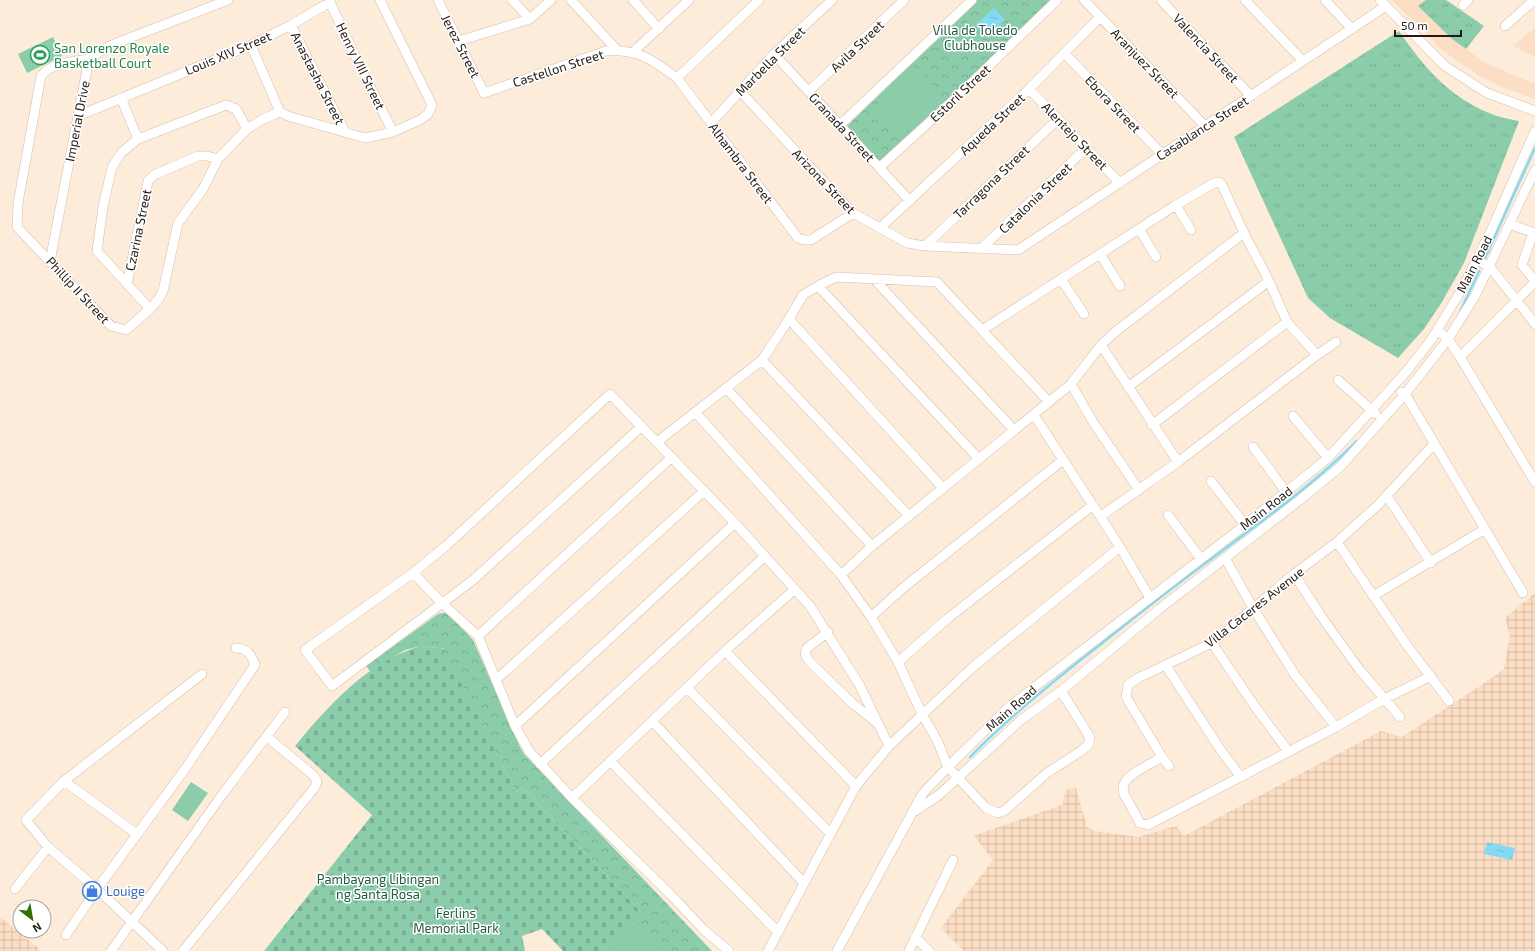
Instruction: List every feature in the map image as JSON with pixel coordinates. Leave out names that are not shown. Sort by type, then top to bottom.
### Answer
[{"type":"street","points":[[89,59],[100,51],[114,44],[228,0]]},
{"type":"street","points":[[250,45],[280,112],[288,116],[365,138],[393,132],[420,120],[428,114],[432,106],[380,0]]},
{"type":"street","name":"Jerez Street","points":[[438,0],[460,41],[484,92]]},
{"type":"street","points":[[512,0],[530,19]]},
{"type":"street","points":[[460,41],[530,19],[551,0]]},
{"type":"street","points":[[571,0],[618,50]]},
{"type":"street","points":[[633,0],[659,29]]},
{"type":"street","points":[[633,52],[689,0]]},
{"type":"street","points":[[677,78],[759,0]]},
{"type":"street","name":"Marbella Street","points":[[711,123],[774,54],[832,0]]},
{"type":"street","name":"Avila Street","points":[[809,91],[904,0]]},
{"type":"street","points":[[840,125],[972,0]]},
{"type":"street","name":"Estoril Street","points":[[880,167],[960,94],[1057,0]]},
{"type":"street","name":"Aranjuez Street","points":[[1084,0],[1206,126]]},
{"type":"street","name":"Valencia Street","points":[[1161,0],[1251,96]]},
{"type":"street","points":[[1245,0],[1303,61]]},
{"type":"street","points":[[1325,0],[1352,29]]},
{"type":"street","points":[[1505,26],[1534,0]]},
{"type":"street","name":"Louis XIV Street","points":[[78,116],[250,45],[291,24],[330,1]]},
{"type":"street","name":"Henry VIII Street","points":[[330,1],[393,132]]},
{"type":"street","points":[[1383,3],[1444,66],[1487,93],[1535,111]]},
{"type":"street","name":"Casablanca Street","points":[[1018,250],[1352,29],[1383,3]]},
{"type":"street","name":"Aqueda Street","points":[[880,228],[1029,88],[1100,17]]},
{"type":"street","name":"Anastasha Street","points":[[291,24],[345,132]]},
{"type":"street","name":"Castellon Street","points":[[484,92],[606,51],[618,50],[633,52]]},
{"type":"street","name":"Alhambra Street","points":[[633,52],[650,59],[677,78],[798,238],[811,240],[853,213]]},
{"type":"street","name":"Ebora Street","points":[[1064,53],[1162,154]]},
{"type":"street","name":"Granada Street","points":[[774,54],[910,200]]},
{"type":"street","name":"Imperial Drive","points":[[50,261],[89,59]]},
{"type":"street","name":"Phillip II Street","points":[[89,59],[58,64],[46,70],[41,76],[18,203],[17,228],[111,326],[126,330],[158,300],[164,291],[178,223],[203,188],[218,159],[248,129],[263,119],[280,112]]},
{"type":"street","name":"Alentejo Street","points":[[1029,88],[1120,183]]},
{"type":"street","name":"Arizona Street","points":[[740,91],[853,213],[906,243],[925,246],[983,247],[1018,250]]},
{"type":"street","points":[[121,98],[138,139]]},
{"type":"street","points":[[150,309],[98,251],[103,207],[112,167],[122,152],[138,139],[226,105],[236,109],[248,129]]},
{"type":"street","name":"Tarragona Street","points":[[925,246],[1058,119]]},
{"type":"street","name":"Main Road","points":[[837,951],[923,793],[948,767],[1010,706],[1245,525],[1328,458],[1394,386],[1431,340],[1462,289],[1477,260],[1535,131]]},
{"type":"street","name":"Catalonia Street","points":[[983,247],[1086,148]]},
{"type":"street","name":"Czarina Street","points":[[127,284],[148,181],[154,175],[198,156],[208,156],[218,159]]},
{"type":"street","name":"Main Road","points":[[912,813],[939,795],[959,778],[1021,720],[1061,691],[1158,610],[1335,472],[1383,420],[1448,339],[1475,296],[1490,267],[1535,170]]},
{"type":"street","points":[[982,330],[1176,205],[1216,182],[1219,182],[1222,185],[1244,233],[1269,281],[1287,322],[1317,355]]},
{"type":"street","points":[[1176,205],[1191,230]]},
{"type":"street","points":[[1460,357],[1535,282],[1522,265],[1534,233],[1509,224]]},
{"type":"street","points":[[1139,229],[1156,257]]},
{"type":"street","points":[[841,575],[872,546],[1070,384],[1101,345],[1132,318],[1244,233]]},
{"type":"street","points":[[1100,254],[1120,286]]},
{"type":"street","points":[[1477,260],[1490,267],[1535,324]]},
{"type":"street","points":[[657,442],[762,360],[803,295],[836,278],[937,282],[1049,402]]},
{"type":"street","points":[[874,279],[1014,430]]},
{"type":"street","points":[[1061,279],[1084,314]]},
{"type":"street","points":[[1128,387],[1269,281]]},
{"type":"street","points":[[818,286],[978,458]]},
{"type":"street","points":[[789,319],[943,488]]},
{"type":"street","points":[[1152,425],[1287,322]]},
{"type":"street","points":[[1437,330],[1448,339],[1460,357],[1535,482]]},
{"type":"street","points":[[1101,516],[1178,462],[1336,342]]},
{"type":"street","points":[[1101,345],[1152,425],[1178,462]]},
{"type":"street","points":[[762,360],[909,516]]},
{"type":"street","points":[[1338,380],[1383,420]]},
{"type":"street","points":[[1070,384],[1140,490]]},
{"type":"street","points":[[1394,386],[1405,394],[1523,593]]},
{"type":"street","points":[[726,388],[872,546]]},
{"type":"street","points":[[642,426],[473,580],[332,686],[305,650],[413,573],[447,545],[610,394],[642,426],[704,490],[810,606],[828,632],[860,686],[889,746]]},
{"type":"street","points":[[695,412],[841,575],[871,617],[898,662],[922,714],[937,740],[948,767],[986,808],[998,813],[1004,812],[1047,773],[1088,745],[1090,739],[1088,734],[1061,691]]},
{"type":"street","points":[[1034,415],[1101,516],[1150,598]]},
{"type":"street","points":[[1293,416],[1328,458]]},
{"type":"street","name":"Villa Caceres Avenue","points":[[1169,766],[1126,697],[1128,685],[1134,680],[1212,643],[1294,574],[1337,542],[1387,496],[1434,444]]},
{"type":"street","points":[[1253,447],[1286,492]]},
{"type":"street","points":[[478,636],[672,457]]},
{"type":"street","points":[[871,617],[903,588],[1063,460]]},
{"type":"street","points":[[1211,481],[1245,525]]},
{"type":"street","points":[[496,680],[704,490]]},
{"type":"street","points":[[1387,496],[1431,563]]},
{"type":"street","points":[[898,662],[947,619],[1093,505]]},
{"type":"street","points":[[1168,515],[1201,559]]},
{"type":"street","points":[[515,726],[735,523]]},
{"type":"street","points":[[1373,596],[1431,563],[1485,529]]},
{"type":"street","points":[[1337,542],[1406,644],[1449,701]]},
{"type":"street","points":[[768,951],[856,786],[889,746],[973,667],[1120,547]]},
{"type":"street","points":[[540,764],[765,556]]},
{"type":"street","points":[[1225,558],[1253,608],[1295,675],[1336,727]]},
{"type":"street","points":[[413,573],[442,603],[478,636],[515,726],[529,751],[572,798],[671,895],[705,931],[729,951]]},
{"type":"street","points":[[1294,574],[1321,616],[1359,669],[1400,717]]},
{"type":"street","points":[[572,798],[726,651],[795,589]]},
{"type":"street","points":[[828,632],[807,648],[805,654],[809,661],[852,703],[877,723]]},
{"type":"street","points":[[1212,643],[1256,708],[1288,751]]},
{"type":"street","points":[[66,935],[185,769],[255,665],[253,659],[246,650],[236,648]]},
{"type":"street","points":[[726,651],[856,786]]},
{"type":"street","points":[[1166,666],[1220,749],[1241,777]]},
{"type":"street","points":[[163,951],[48,847],[26,820],[64,781],[202,674]]},
{"type":"street","points":[[1162,757],[1125,782],[1123,789],[1124,794],[1140,824],[1148,826],[1336,727],[1384,699],[1431,676]]},
{"type":"street","points":[[688,688],[831,834]]},
{"type":"street","points":[[110,951],[222,795],[285,712]]},
{"type":"street","points":[[652,721],[804,883]]},
{"type":"street","points":[[183,951],[315,787],[317,780],[313,775],[268,736]]},
{"type":"street","points":[[611,762],[778,932]]},
{"type":"street","points":[[64,781],[137,834]]},
{"type":"street","points":[[15,888],[48,847]]},
{"type":"street","points":[[909,951],[953,860]]},
{"type":"street","points":[[916,937],[929,951]]},
{"type":"shaded area","points":[[1392,0],[1426,0],[1418,6],[1466,49],[1486,63],[1535,84],[1535,99],[1499,86],[1460,63],[1440,48]]},
{"type":"shaded area","points":[[1535,28],[1535,57],[1513,46]]},
{"type":"shaded area","points":[[1535,593],[1535,951],[964,951],[941,928],[993,860],[974,836],[1062,805],[1066,790],[1076,788],[1087,827],[1095,831],[1138,837],[1176,826],[1184,836],[1381,731],[1402,737],[1483,684],[1504,669],[1510,636],[1505,618]]},
{"type":"shaded area","points":[[0,917],[12,927],[12,939],[27,939],[42,951],[0,951]]},
{"type":"green space","name":"Villa de Toledo Clubhouse","points":[[977,0],[1053,0],[880,163],[846,127]]},
{"type":"green space","points":[[1426,0],[1446,0],[1484,26],[1466,49],[1452,39],[1418,6]]},
{"type":"green space","points":[[1399,31],[1427,68],[1461,98],[1489,113],[1519,121],[1464,263],[1442,302],[1424,329],[1398,358],[1330,318],[1308,298],[1234,137]]},
{"type":"green space","name":"San Lorenzo Royale Basketball Court","points":[[53,37],[62,56],[27,73],[18,54]]},
{"type":"green space","points":[[912,63],[947,100],[916,130],[881,93]]},
{"type":"green space","points":[[884,98],[911,127],[899,138],[872,110]]},
{"type":"green space","points":[[446,613],[451,617],[473,640],[524,754],[712,951],[601,951],[644,915],[523,788],[516,792],[453,667],[448,665],[442,656],[445,649],[421,646],[405,650],[370,671],[366,666],[438,614]]},
{"type":"green space","points":[[421,646],[445,649],[448,665],[453,666],[516,792],[523,788],[644,915],[601,951],[563,951],[542,929],[522,936],[525,951],[264,951],[372,815],[295,746],[321,715],[367,673],[402,653]]},
{"type":"green space","points":[[191,782],[208,793],[188,821],[172,810]]},
{"type":"green space","points":[[633,925],[660,951],[601,951]]},
{"type":"water","points":[[994,8],[1005,20],[987,37],[976,25]]},
{"type":"water","points":[[1487,842],[1515,848],[1512,860],[1484,854]]},
{"type":"waterway","points":[[1485,258],[1535,148]]},
{"type":"waterway","points":[[1460,312],[1479,271]]},
{"type":"waterway","points":[[970,757],[1015,714],[1047,687],[1157,600],[1290,500],[1357,441]]},
{"type":"place","name":"San Lorenzo Royale Basketball Court","points":[[40,55]]},
{"type":"place","name":"Louige","points":[[92,891]]},
{"type":"park label","name":"Pambayang Libingan ng Santa Rosa","points":[[378,886]]},
{"type":"park label","name":"Ferlins Memorial Park","points":[[456,920]]}]
